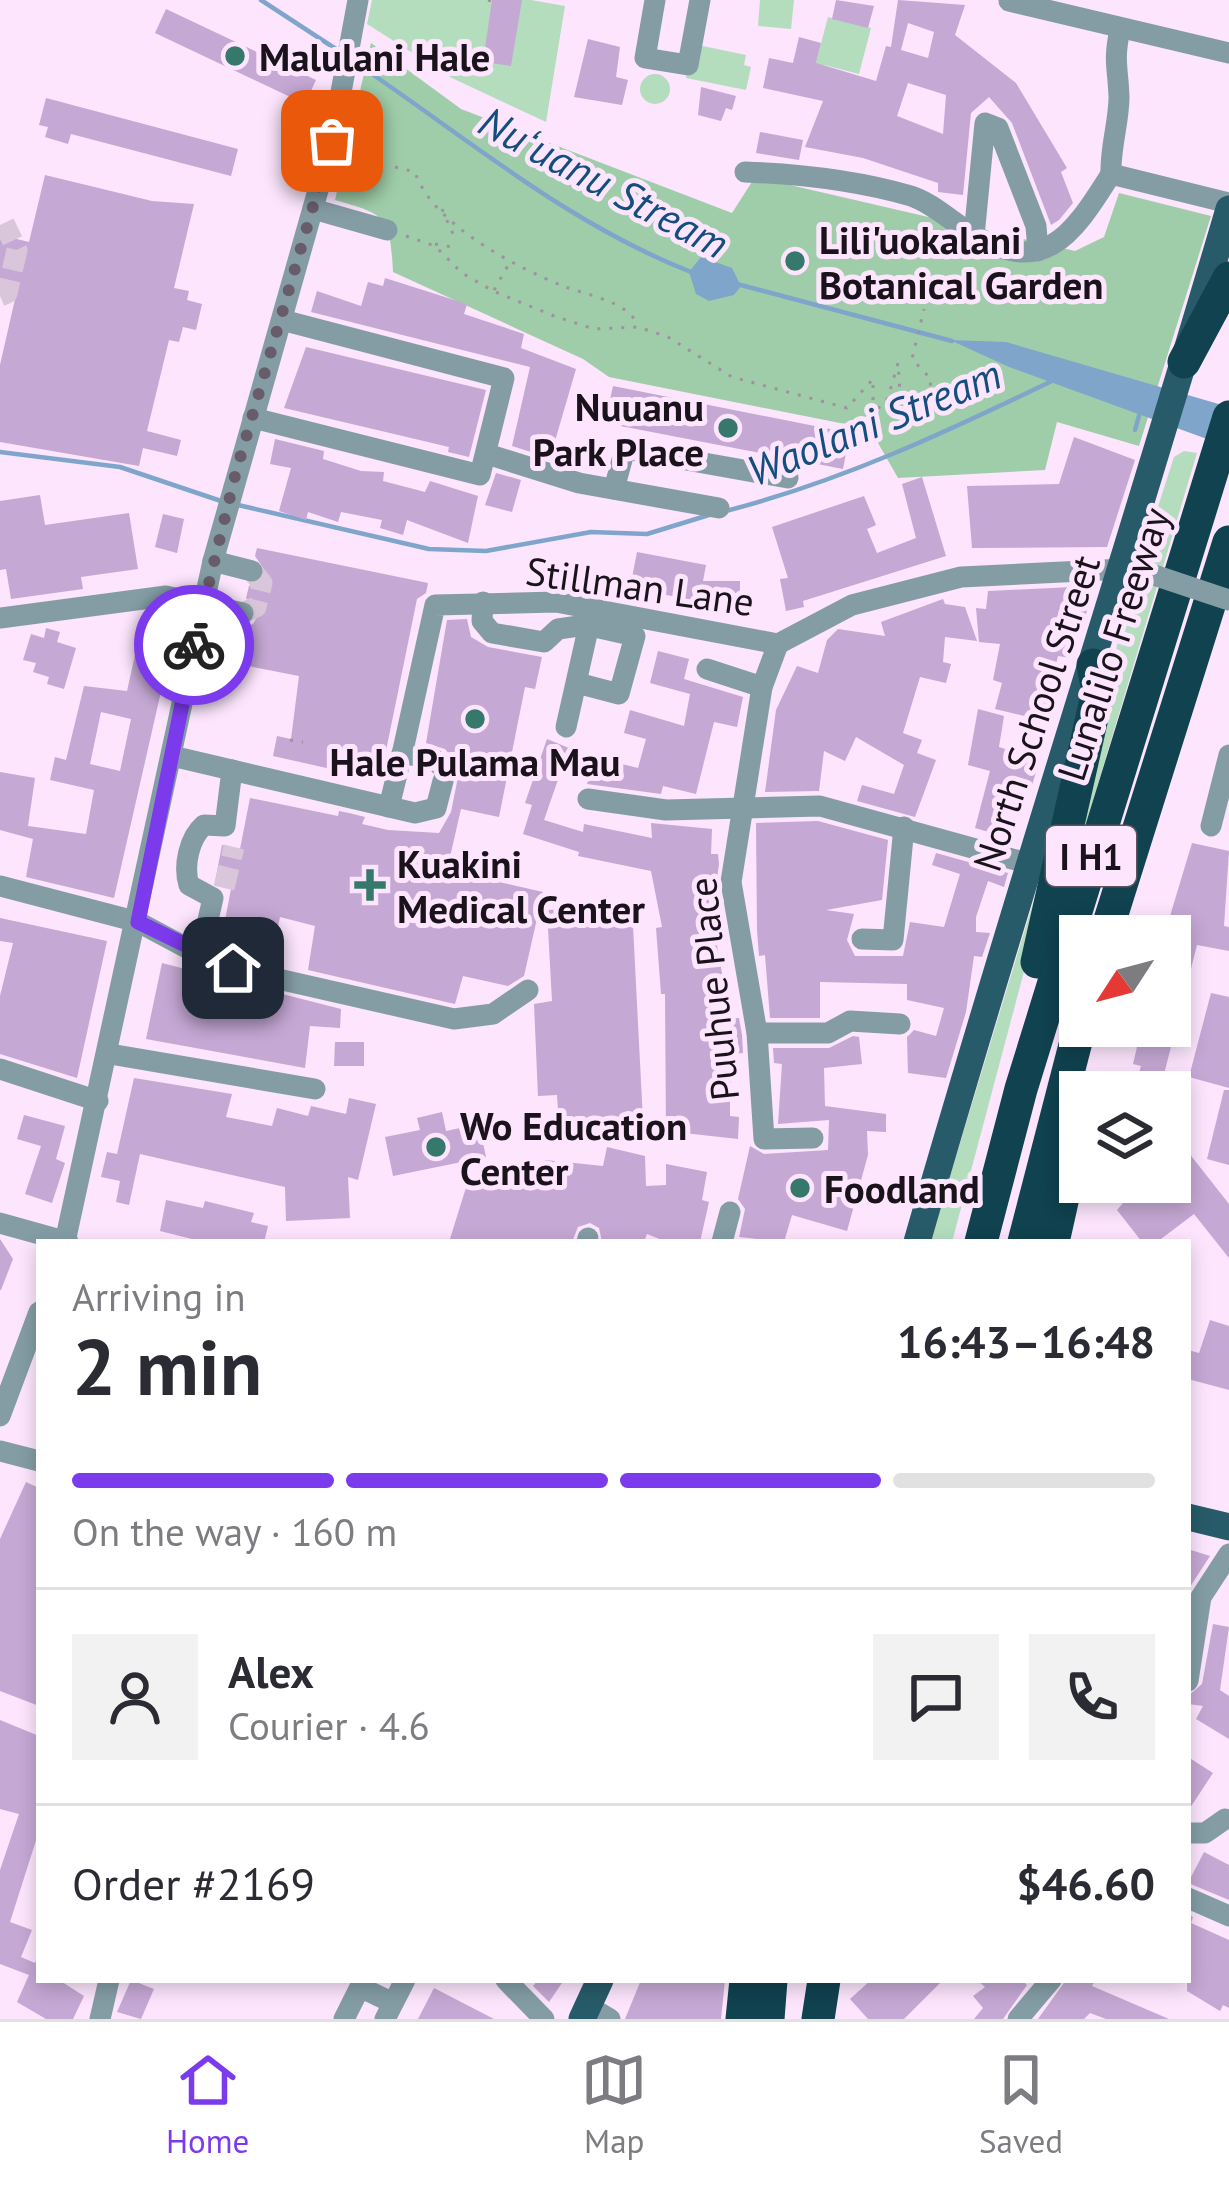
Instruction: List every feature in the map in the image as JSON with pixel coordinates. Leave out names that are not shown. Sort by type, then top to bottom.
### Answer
[{"type":"highway","points":[[1183,366],[1229,278]]},
{"type":"highway","name":"Lunalilo Freeway","points":[[980,1239],[1034,1045],[1229,417]]},
{"type":"highway","name":"Lunalilo Freeway","points":[[1112,915],[1229,542]]},
{"type":"highway","points":[[980,1239],[1098,691],[1093,665]]},
{"type":"highway","points":[[1131,915],[1159,826],[1167,748]]},
{"type":"highway","points":[[1025,1239],[1075,1047]]},
{"type":"highway","points":[[1054,1239],[1062,1203]]},
{"type":"highway","points":[[742,2019],[746,1983]]},
{"type":"highway","points":[[768,2019],[771,1983]]},
{"type":"highway","points":[[818,2019],[824,1983]]},
{"type":"main road","name":"North School Street","points":[[918,1239],[1027,863],[1162,447],[1229,206]]},
{"type":"main road","points":[[1191,1518],[1229,1527]]},
{"type":"main road","points":[[593,2015],[599,1983]]},
{"type":"street","points":[[655,0],[645,58],[688,65],[700,0]]},
{"type":"street","points":[[1009,2],[1229,52]]},
{"type":"street","points":[[67,1239],[213,561],[313,209],[356,7]]},
{"type":"street","points":[[745,172],[812,174],[916,197],[1000,251],[1037,251],[1076,231],[1111,174],[1109,141],[1119,98],[1112,67],[1120,29]]},
{"type":"street","points":[[974,236],[985,123],[998,128],[1036,226],[1037,251]]},
{"type":"street","points":[[1111,174],[1229,206]]},
{"type":"street","points":[[313,209],[387,230]]},
{"type":"street","points":[[254,418],[480,475],[487,454],[504,378],[282,320]]},
{"type":"street","points":[[614,489],[625,449],[788,478]]},
{"type":"street","points":[[487,454],[579,483],[719,508]]},
{"type":"street","points":[[213,561],[252,571]]},
{"type":"street","name":"Stillman Lane","points":[[389,807],[435,604],[556,602],[778,644],[852,605],[961,577],[1124,568],[1229,600]]},
{"type":"street","points":[[0,618],[166,596],[243,614]]},
{"type":"street","points":[[483,602],[482,621],[492,633],[544,642],[558,629],[589,625],[635,636],[619,694],[577,683]]},
{"type":"street","points":[[556,602],[558,629]]},
{"type":"street","points":[[566,727],[589,625]]},
{"type":"street","name":"Puuhue Place","points":[[778,644],[762,688],[731,882],[757,1033],[764,1139],[813,1138]]},
{"type":"street","points":[[707,669],[762,688]]},
{"type":"street","points":[[1211,826],[1229,755]]},
{"type":"street","points":[[172,756],[415,813],[436,808],[444,775],[435,760],[400,761]]},
{"type":"street","points":[[200,955],[219,893],[189,885],[186,874],[196,832],[204,825],[229,837],[232,770]]},
{"type":"street","points":[[588,799],[666,810],[820,806],[1027,863]]},
{"type":"street","points":[[862,939],[893,940],[904,827]]},
{"type":"street","points":[[0,886],[138,922],[240,970],[454,1019],[493,1014],[529,990]]},
{"type":"street","points":[[757,1033],[828,1034],[850,1021],[899,1024]]},
{"type":"street","points":[[110,1054],[315,1089]]},
{"type":"street","points":[[0,1069],[98,1101]]},
{"type":"street","points":[[723,1239],[730,1212]]},
{"type":"street","points":[[0,1223],[56,1239]]},
{"type":"street","points":[[0,1416],[36,1320]]},
{"type":"street","points":[[0,1450],[36,1460]]},
{"type":"street","points":[[1191,1663],[1202,1597],[1229,1554]]},
{"type":"street","points":[[1191,1833],[1205,1834],[1225,1819]]},
{"type":"street","points":[[1191,1899],[1229,1916]]},
{"type":"street","points":[[100,2019],[108,1983]]},
{"type":"street","points":[[344,2019],[360,1987],[389,2011],[403,1983]]},
{"type":"street","points":[[509,1983],[544,2019]]},
{"type":"street","points":[[1018,2019],[1048,1983]]},
{"type":"path","points":[[395,167],[415,172],[421,191],[460,226],[512,259],[622,309],[638,327]]},
{"type":"path","points":[[441,207],[453,234]]},
{"type":"path","points":[[387,230],[435,246],[462,273],[493,291],[594,329],[638,327],[668,337],[732,377],[847,408],[873,379],[874,414],[888,398],[892,367],[898,363],[902,408],[908,418],[920,418],[934,390],[912,359],[924,309]]},
{"type":"path","points":[[435,246],[435,240],[452,248]]},
{"type":"path","points":[[493,291],[512,259]]},
{"type":"path","points":[[290,740],[303,742]]},
{"type":"green space","points":[[372,0],[531,0],[565,6],[546,122],[452,78],[367,24]]},
{"type":"green space","points":[[760,0],[794,0],[791,29],[758,26]]},
{"type":"green space","points":[[828,17],[871,28],[859,74],[824,65],[814,70]]},
{"type":"green space","name":"Lili'uokalani Botanical Garden","points":[[371,43],[461,109],[732,213],[755,177],[1075,251],[1104,237],[1119,193],[1211,216],[1139,446],[1057,422],[1045,470],[898,478],[870,429],[609,377],[583,359],[393,272],[383,221],[335,200]]},
{"type":"green space","points":[[693,44],[746,55],[744,65],[751,67],[746,90],[686,78]]},
{"type":"green space","points":[[655,74],[666,78],[670,89],[666,100],[655,104],[644,100],[640,89],[644,78]]},
{"type":"green space","points":[[1184,451],[1197,453],[1048,951],[1126,606],[1174,457]]},
{"type":"green space","points":[[1057,824],[1063,825],[953,1239],[931,1239]]},
{"type":"water","points":[[701,257],[732,268],[741,286],[734,295],[709,301],[696,294],[689,272]]},
{"type":"water","points":[[950,340],[1006,342],[1229,407],[1229,447],[1009,367]]},
{"type":"building","points":[[492,0],[522,0],[511,66],[483,62]]},
{"type":"building","points":[[836,0],[874,6],[868,28],[832,19]]},
{"type":"building","points":[[898,0],[965,5],[955,35],[1016,83],[1067,168],[1061,172],[1073,203],[1059,220],[1051,225],[1012,123],[989,97],[971,113],[963,195],[938,192],[938,183],[863,158],[805,147],[823,101],[763,88],[769,58],[793,63],[799,37],[821,43],[816,63],[876,81],[886,46],[891,47]],"holes":[[[908,23],[934,32],[928,58],[901,50]],[[908,83],[946,95],[943,134],[897,116]]]},
{"type":"building","name":"Malulani Hale","points":[[166,9],[316,80],[305,104],[155,33]]},
{"type":"building","points":[[588,39],[620,47],[616,77],[628,80],[622,105],[574,97]]},
{"type":"building","points":[[701,87],[736,96],[732,110],[726,108],[721,121],[698,115]]},
{"type":"building","points":[[46,98],[238,149],[231,176],[71,134],[68,144],[45,137],[48,127],[39,125]]},
{"type":"building","points":[[760,132],[803,140],[799,160],[756,153]]},
{"type":"building","points":[[45,175],[152,201],[194,204],[174,288],[189,291],[187,300],[202,304],[196,330],[183,327],[179,342],[169,340],[147,431],[181,440],[177,456],[143,448],[139,466],[0,442],[0,365],[18,286],[0,282],[0,235],[29,242]]},
{"type":"building","points":[[385,278],[467,304],[464,314],[524,334],[521,348],[576,369],[550,458],[512,446],[530,367],[311,312],[317,291],[361,306],[368,282],[383,286]]},
{"type":"building","points":[[306,347],[486,390],[469,457],[448,452],[449,447],[284,408]]},
{"type":"building","name":"Nuuanu Park Place","points":[[613,386],[850,433],[843,469],[605,423]]},
{"type":"building","points":[[1074,437],[1135,460],[1107,547],[972,548],[967,486],[1059,484]]},
{"type":"building","points":[[275,439],[324,451],[323,459],[361,471],[384,472],[383,481],[425,492],[430,481],[478,496],[468,543],[407,520],[403,535],[380,528],[382,520],[341,512],[338,522],[308,512],[306,520],[279,511],[291,468],[270,464]]},
{"type":"building","points":[[496,473],[521,480],[512,512],[485,505]]},
{"type":"building","points":[[922,477],[946,556],[803,601],[804,607],[786,611],[780,579],[788,578],[772,527],[864,496],[876,525],[867,529],[877,553],[916,538],[902,484]]},
{"type":"building","points":[[40,495],[45,525],[129,513],[138,569],[81,577],[83,589],[11,599],[6,569],[0,570],[0,501]]},
{"type":"building","points":[[163,514],[184,519],[177,553],[155,547]]},
{"type":"building","points":[[257,548],[428,583],[426,593],[417,599],[380,780],[273,756],[277,736],[291,739],[299,676],[233,663],[240,628],[253,624],[258,615],[246,598],[249,586],[262,582],[267,574],[255,556]]},
{"type":"building","points":[[637,552],[706,565],[703,581],[740,581],[740,609],[630,588]]},
{"type":"building","points":[[1092,586],[1084,624],[1076,622],[1071,658],[1058,656],[1042,720],[995,709],[1002,683],[993,680],[1000,644],[979,642],[976,608],[986,609],[988,591]]},
{"type":"building","points":[[943,599],[945,604],[965,607],[977,641],[945,637],[943,662],[951,664],[946,683],[920,677],[903,733],[922,740],[917,753],[936,760],[915,817],[857,801],[862,785],[894,794],[904,765],[856,737],[845,761],[824,751],[819,791],[765,792],[776,710],[797,666],[818,673],[827,640],[838,629],[885,636],[881,622]]},
{"type":"building","points":[[144,614],[184,624],[177,654],[170,652],[114,898],[26,877],[33,839],[0,830],[0,772],[35,778],[28,826],[86,834],[94,790],[50,780],[55,757],[66,760],[84,686],[127,691]],"holes":[[[101,712],[131,719],[120,771],[90,764]]]},
{"type":"building","name":"Kuakini Medical Center","points":[[467,619],[471,637],[488,647],[542,657],[535,689],[525,687],[499,817],[461,809],[447,870],[543,892],[524,976],[508,986],[463,976],[455,1004],[308,970],[315,926],[280,917],[271,962],[220,946],[231,889],[215,882],[222,845],[240,849],[250,798],[338,816],[339,811],[349,813],[365,817],[362,824],[388,830],[439,833],[451,812],[460,767],[445,749],[426,743],[447,620]]},
{"type":"building","points":[[46,628],[60,632],[57,642],[76,648],[64,689],[47,684],[49,677],[33,672],[36,663],[23,660],[31,634],[44,638]]},
{"type":"building","points":[[658,651],[689,659],[684,679],[743,697],[737,727],[714,722],[696,794],[663,786],[661,794],[587,784],[594,757],[638,768],[646,739],[624,733],[630,710],[684,726],[690,694],[650,683]]},
{"type":"building","points":[[978,709],[1004,716],[999,747],[1040,760],[1032,785],[1008,777],[1001,802],[1009,805],[999,835],[975,828],[990,771],[968,765]]},
{"type":"building","points":[[547,739],[569,748],[544,820],[583,832],[584,824],[652,838],[651,823],[712,829],[711,854],[718,854],[719,864],[716,885],[706,885],[725,990],[724,1019],[739,1018],[742,1035],[743,1053],[735,1054],[730,1088],[730,1116],[739,1117],[738,1139],[666,1131],[665,994],[661,994],[656,928],[662,927],[651,871],[578,856],[579,852],[523,834],[532,805],[525,803]]},
{"type":"building","points":[[818,821],[888,840],[882,900],[826,910],[854,914],[847,940],[855,956],[903,956],[910,922],[944,927],[960,874],[932,865],[936,853],[1008,873],[1004,887],[988,881],[976,917],[976,932],[990,933],[982,957],[974,956],[966,1012],[946,1078],[908,1073],[907,1037],[914,1030],[936,1036],[944,1008],[907,1000],[907,984],[820,982],[820,1018],[770,1018],[765,955],[759,956],[757,930],[756,823]]},
{"type":"building","points":[[1192,843],[1229,851],[1224,926],[1229,927],[1229,951],[1197,945],[1191,968],[1191,915],[1170,915]]},
{"type":"building","points":[[632,906],[643,1121],[559,1125],[557,1095],[538,1096],[534,1004],[552,1001],[547,910]]},
{"type":"building","points":[[0,918],[107,941],[77,1078],[0,1054],[0,996],[13,943],[0,941]]},
{"type":"building","points":[[162,963],[341,1009],[340,1028],[310,1026],[305,1068],[146,1039]]},
{"type":"building","points":[[1211,993],[1229,997],[1229,1088],[1191,1078]]},
{"type":"building","points":[[859,1037],[862,1064],[824,1068],[825,1106],[886,1114],[886,1132],[867,1131],[868,1155],[847,1231],[792,1215],[785,1239],[739,1237],[745,1209],[738,1199],[750,1146],[764,1154],[828,1150],[829,1120],[778,1124],[782,1064],[774,1063],[773,1048],[829,1048]]},
{"type":"building","points":[[335,1042],[364,1042],[364,1066],[334,1066]]},
{"type":"building","points":[[1137,1047],[1171,1047],[1165,1071],[1140,1071],[1141,1066],[1133,1064]]},
{"type":"building","points":[[134,1078],[232,1094],[226,1117],[272,1126],[277,1108],[308,1116],[311,1106],[346,1114],[349,1098],[376,1104],[358,1180],[348,1177],[350,1218],[286,1221],[285,1187],[140,1154],[129,1205],[116,1202],[120,1181],[101,1177],[107,1152],[117,1154]]},
{"type":"building","points":[[1224,1090],[1229,1090],[1229,1165],[1207,1159]]},
{"type":"building","name":"Wo Education Center","points":[[442,1112],[446,1131],[479,1124],[486,1157],[393,1176],[385,1137],[420,1130],[417,1118]]},
{"type":"building","points":[[24,1115],[65,1126],[56,1159],[65,1163],[52,1203],[25,1194],[41,1146],[17,1139]]},
{"type":"building","points":[[607,1147],[645,1156],[646,1186],[666,1185],[666,1164],[707,1172],[702,1200],[709,1202],[701,1239],[660,1239],[647,1234],[645,1239],[601,1239],[599,1228],[590,1223],[578,1227],[573,1239],[450,1239],[469,1178],[504,1189],[507,1172],[541,1179],[545,1160],[603,1166]]},
{"type":"building","points":[[1191,1156],[1229,1204],[1229,1258],[1194,1214],[1161,1239],[1140,1239],[1117,1210],[1123,1203],[1191,1203]]},
{"type":"building","points":[[166,1200],[203,1208],[205,1201],[254,1213],[251,1222],[268,1226],[265,1239],[192,1239],[160,1231]]},
{"type":"building","points":[[0,1239],[13,1259],[1,1290],[0,1290]]},
{"type":"building","points":[[1210,1320],[1229,1326],[1229,1390],[1191,1380],[1191,1351],[1199,1353]]},
{"type":"building","points":[[26,1482],[36,1487],[36,1705],[0,1691],[0,1539]]},
{"type":"building","points":[[1191,1550],[1210,1556],[1191,1585]]},
{"type":"building","points":[[1213,1624],[1229,1627],[1220,1690],[1229,1696],[1229,1739],[1196,1719],[1203,1706],[1191,1704],[1191,1693],[1202,1684]]},
{"type":"building","points":[[0,1720],[36,1735],[36,1840],[10,1922],[32,1930],[21,1957],[36,1961],[36,1983],[64,1983],[84,1996],[73,2019],[46,2019],[17,2002],[29,1975],[0,1964],[0,1870],[19,1814],[0,1809]]},
{"type":"building","points":[[1191,1759],[1213,1773],[1191,1806]]},
{"type":"building","points":[[1204,1852],[1229,1865],[1229,1900],[1191,1884]]},
{"type":"building","points":[[1191,1923],[1229,1940],[1229,2008],[1223,2005],[1220,2011],[1187,1991]]},
{"type":"building","points":[[130,1983],[154,1989],[141,2019],[117,2012]]},
{"type":"building","points":[[536,1983],[562,1983],[549,2002],[533,1986]]},
{"type":"building","points":[[640,1983],[725,1983],[721,2019],[625,2019]]},
{"type":"building","points":[[868,1983],[940,1983],[904,2019],[868,2019],[850,1999]]},
{"type":"building","points":[[980,1983],[1027,1985],[1003,2019],[974,2019],[983,2008],[973,1996],[985,1987]]},
{"type":"building","points":[[1064,1983],[1094,1983],[1169,2019],[1106,2019],[1090,2013],[1084,2019],[1038,2019]]},
{"type":"building","points":[[434,1988],[494,2019],[418,2019]]},
{"type":"waterway","name":"Nuʻuanu Stream","points":[[261,0],[342,53]]},
{"type":"waterway","name":"Nuʻuanu Stream","points":[[356,63],[559,204],[691,272]]},
{"type":"waterway","name":"Nuʻuanu Stream","points":[[737,284],[952,341]]},
{"type":"waterway","name":"Waolani Stream","points":[[726,511],[852,470],[1054,380]]},
{"type":"waterway","points":[[1135,430],[1140,412]]},
{"type":"waterway","name":"Waolani Stream","points":[[0,452],[120,467],[221,501]]},
{"type":"waterway","name":"Waolani Stream","points":[[238,505],[429,549],[486,551],[591,532],[647,534],[709,515]]},
{"type":"tunnel","points":[[0,296],[7,293],[17,250],[4,223]]},
{"type":"tunnel","points":[[243,613],[256,607],[262,583],[252,571]]},
{"type":"tunnel","points":[[224,888],[234,847]]},
{"type":"way so far","points":[[194,645],[236,472],[332,141]]},
{"type":"place","name":"Malulani Hale","points":[[235,56]]},
{"type":"place","name":"Lili'uokalani Botanical Garden","points":[[795,261]]},
{"type":"place","name":"Nuuanu Park Place","points":[[728,428]]},
{"type":"place","name":"Hale Pulama Mau","points":[[475,719]]},
{"type":"place","name":"Kuakini Medical Center","points":[[370,885]]},
{"type":"place","name":"Wo Education Center","points":[[436,1147]]},
{"type":"place","name":"Foodland","points":[[800,1188]]},
{"type":"route","points":[[194,645],[138,922],[233,968]]}]
